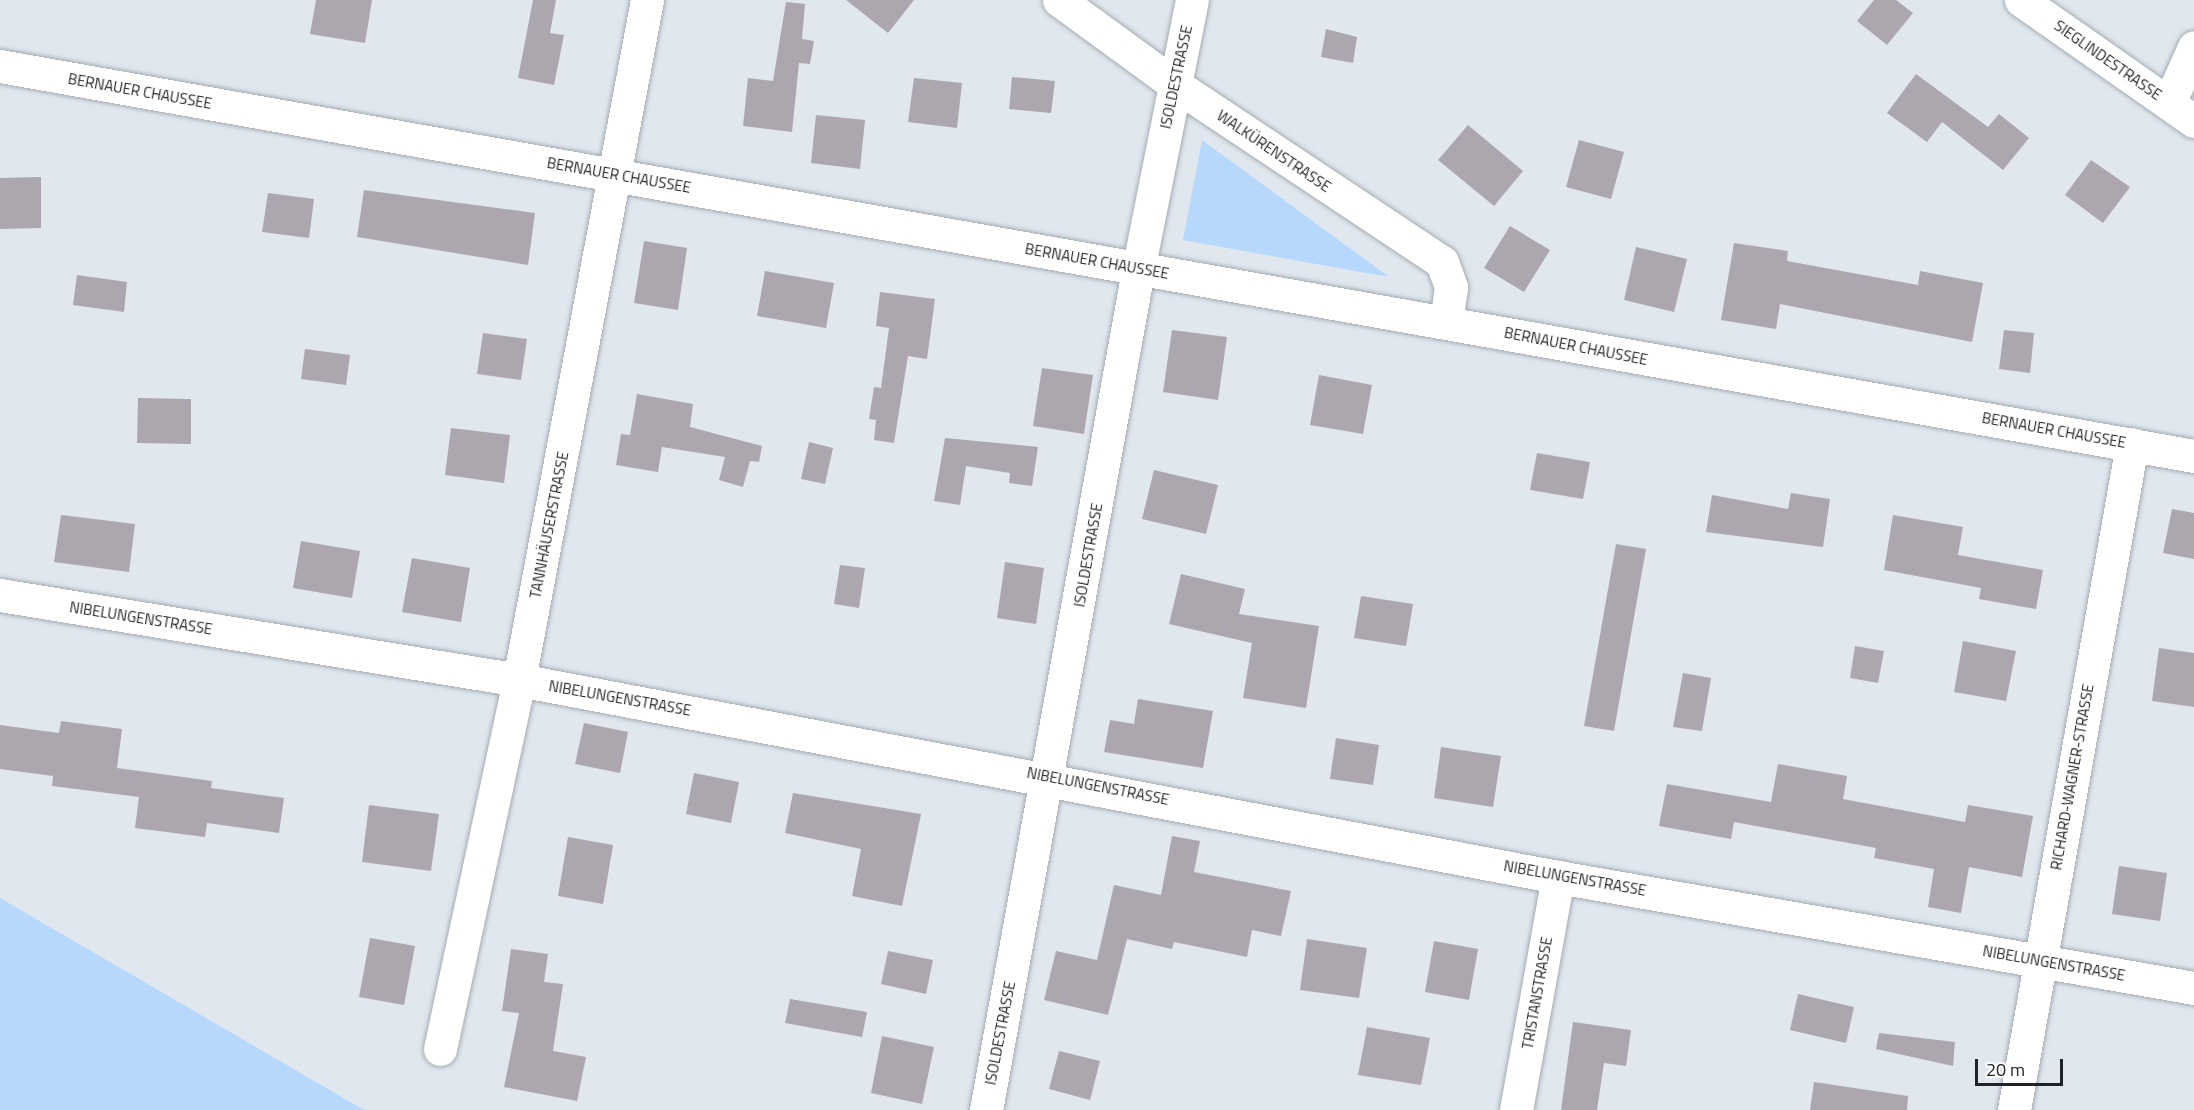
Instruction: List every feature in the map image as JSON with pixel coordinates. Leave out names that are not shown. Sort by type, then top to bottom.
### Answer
[{"type":"street","name":"TANNHÄUSERSTRASSE","points":[[440,1048],[519,680],[647,0]]},
{"type":"street","name":"WALKÜRENSTRASSE","points":[[1059,0],[1174,84],[1442,262],[1451,287],[1446,321]]},
{"type":"street","name":"ISOLDESTRASSE","points":[[986,1110],[1138,270],[1192,0]]},
{"type":"street","name":"SIEGLINDESTRASSE","points":[[2021,0],[2181,112]]},
{"type":"street","points":[[2181,112],[2194,47]]},
{"type":"street","name":"BERNAUER CHAUSSEE","points":[[0,66],[613,174],[1138,270],[1446,321],[2194,456]]},
{"type":"street","name":"RICHARD-WAGNER-STRASSE","points":[[2014,1110],[2132,444]]},
{"type":"street","name":"NIBELUNGENSTRASSE","points":[[0,595],[519,680],[1048,776],[1558,877],[2194,988]]},
{"type":"street","name":"TRISTANSTRASSE","points":[[1516,1110],[1558,877]]},
{"type":"shaded area","points":[[1202,140],[1389,277],[1183,240]]},
{"type":"shaded area","points":[[0,898],[364,1110],[0,1110]]},
{"type":"building","points":[[316,0],[372,0],[365,43],[310,34]]},
{"type":"building","points":[[533,0],[556,0],[550,33],[564,35],[554,85],[518,78]]},
{"type":"building","points":[[846,0],[914,0],[888,33]]},
{"type":"building","points":[[1874,0],[1896,0],[1913,13],[1887,45],[1857,21]]},
{"type":"building","points":[[786,2],[805,4],[802,39],[814,41],[810,64],[799,63],[792,132],[743,126],[748,78],[773,81]]},
{"type":"building","points":[[1326,29],[1357,37],[1353,63],[1321,57]]},
{"type":"building","points":[[1916,74],[1988,127],[1999,114],[2029,138],[2003,170],[1942,122],[1927,142],[1887,113]]},
{"type":"building","points":[[1012,77],[1055,81],[1051,113],[1009,109]]},
{"type":"building","points":[[914,78],[962,83],[957,128],[908,122]]},
{"type":"building","points":[[816,115],[865,120],[860,169],[811,163]]},
{"type":"building","points":[[1468,125],[1523,171],[1494,206],[1438,160]]},
{"type":"building","points":[[1579,140],[1624,152],[1611,199],[1566,187]]},
{"type":"building","points":[[2091,160],[2130,187],[2103,223],[2065,195]]},
{"type":"building","points":[[41,177],[41,228],[0,229],[0,178]]},
{"type":"building","points":[[364,190],[535,213],[528,265],[357,237]]},
{"type":"building","points":[[268,193],[314,199],[309,238],[262,232]]},
{"type":"building","points":[[1510,226],[1550,250],[1524,292],[1484,268]]},
{"type":"building","points":[[644,241],[687,248],[678,310],[634,303]]},
{"type":"building","points":[[1734,243],[1788,251],[1787,261],[1918,285],[1920,271],[1983,283],[1972,342],[1780,304],[1776,329],[1721,320]]},
{"type":"building","points":[[1636,247],[1687,259],[1674,312],[1624,300]]},
{"type":"building","points":[[765,271],[834,283],[826,328],[757,316]]},
{"type":"building","points":[[77,275],[127,282],[124,312],[73,305]]},
{"type":"building","points":[[880,292],[935,299],[927,359],[908,356],[894,443],[874,440],[876,420],[869,419],[874,387],[881,388],[889,328],[876,326]]},
{"type":"building","points":[[1172,330],[1227,337],[1218,400],[1163,392]]},
{"type":"building","points":[[2004,330],[2034,333],[2030,373],[1999,369]]},
{"type":"building","points":[[483,333],[527,339],[521,380],[477,374]]},
{"type":"building","points":[[305,349],[350,355],[346,385],[301,379]]},
{"type":"building","points":[[1042,368],[1093,375],[1084,434],[1033,426]]},
{"type":"building","points":[[1319,375],[1372,385],[1363,434],[1310,425]]},
{"type":"building","points":[[637,394],[693,404],[690,427],[762,446],[759,462],[750,461],[743,487],[719,480],[725,457],[662,447],[658,472],[616,465],[621,434],[630,435]]},
{"type":"building","points":[[138,398],[191,399],[191,444],[137,443]]},
{"type":"building","points":[[451,428],[510,435],[504,483],[445,475]]},
{"type":"building","points":[[945,438],[1038,447],[1032,486],[1009,483],[1010,473],[966,466],[960,505],[934,501]]},
{"type":"building","points":[[809,442],[833,448],[825,484],[801,479]]},
{"type":"building","points":[[1537,453],[1590,462],[1583,499],[1530,490]]},
{"type":"building","points":[[1154,470],[1218,485],[1206,534],[1142,519]]},
{"type":"building","points":[[1791,493],[1830,499],[1823,547],[1706,532],[1712,495],[1788,509]]},
{"type":"building","points":[[2172,509],[2194,513],[2194,559],[2163,553]]},
{"type":"building","points":[[61,515],[135,524],[129,572],[54,562]]},
{"type":"building","points":[[1893,515],[1963,527],[1958,555],[2043,570],[2036,609],[1979,599],[1981,588],[1884,570]]},
{"type":"building","points":[[301,541],[360,551],[352,598],[293,588]]},
{"type":"building","points":[[1616,544],[1646,549],[1614,731],[1584,726]]},
{"type":"building","points":[[412,558],[470,568],[461,622],[402,612]]},
{"type":"building","points":[[1005,562],[1044,568],[1036,624],[997,618]]},
{"type":"building","points":[[840,565],[865,568],[859,608],[834,604]]},
{"type":"building","points":[[1181,574],[1245,589],[1239,614],[1319,626],[1306,708],[1243,698],[1252,643],[1169,624]]},
{"type":"building","points":[[1361,596],[1413,604],[1406,646],[1354,638]]},
{"type":"building","points":[[1963,641],[2016,651],[2006,701],[1954,692]]},
{"type":"building","points":[[1855,646],[1884,651],[1878,683],[1850,678]]},
{"type":"building","points":[[2159,648],[2194,653],[2194,707],[2152,701]]},
{"type":"building","points":[[1683,673],[1711,678],[1702,731],[1673,727]]},
{"type":"building","points":[[1138,699],[1213,711],[1203,768],[1104,752],[1110,720],[1134,724]]},
{"type":"building","points":[[61,721],[122,729],[117,768],[212,781],[211,788],[284,798],[279,833],[207,823],[205,837],[135,828],[139,797],[52,786],[53,776],[0,769],[0,725],[59,733]]},
{"type":"building","points":[[584,723],[628,732],[620,773],[575,764]]},
{"type":"building","points":[[1336,738],[1379,745],[1373,785],[1330,779]]},
{"type":"building","points":[[1441,747],[1501,756],[1493,807],[1434,798]]},
{"type":"building","points":[[1778,764],[1847,776],[1843,799],[1965,822],[1968,805],[2033,816],[2022,877],[1969,867],[1961,913],[1928,907],[1934,869],[1874,858],[1876,848],[1734,822],[1731,839],[1659,826],[1667,784],[1771,802]]},
{"type":"building","points":[[694,773],[739,782],[731,823],[686,814]]},
{"type":"building","points":[[793,793],[921,814],[902,906],[852,896],[861,849],[785,833]]},
{"type":"building","points":[[369,805],[439,814],[431,871],[362,862]]},
{"type":"building","points":[[1172,836],[1200,841],[1194,872],[1291,891],[1281,936],[1252,930],[1247,957],[1174,942],[1172,949],[1127,939],[1108,1015],[1044,1000],[1056,951],[1097,960],[1114,885],[1161,895]]},
{"type":"building","points":[[568,837],[613,845],[603,904],[558,896]]},
{"type":"building","points":[[2119,866],[2167,873],[2160,921],[2112,914]]},
{"type":"building","points":[[370,938],[415,946],[404,1005],[359,997]]},
{"type":"building","points":[[1307,939],[1367,948],[1359,998],[1300,990]]},
{"type":"building","points":[[1434,941],[1478,949],[1469,1000],[1425,992]]},
{"type":"building","points":[[511,949],[548,954],[544,982],[563,984],[553,1051],[586,1057],[577,1101],[504,1087],[519,1013],[502,1011]]},
{"type":"building","points":[[888,951],[933,960],[926,994],[881,984]]},
{"type":"building","points":[[1798,994],[1854,1007],[1846,1043],[1790,1030]]},
{"type":"building","points":[[790,999],[867,1012],[862,1037],[785,1023]]},
{"type":"building","points":[[1573,1022],[1631,1030],[1626,1066],[1604,1063],[1597,1110],[1561,1110]]},
{"type":"building","points":[[1367,1027],[1430,1038],[1421,1085],[1358,1075]]},
{"type":"building","points":[[1879,1033],[1955,1042],[1953,1066],[1876,1049]]},
{"type":"building","points":[[882,1036],[934,1047],[922,1104],[871,1093]]},
{"type":"building","points":[[1059,1051],[1100,1061],[1090,1100],[1049,1089]]},
{"type":"building","points":[[1814,1082],[1908,1096],[1907,1110],[1810,1110]]}]
